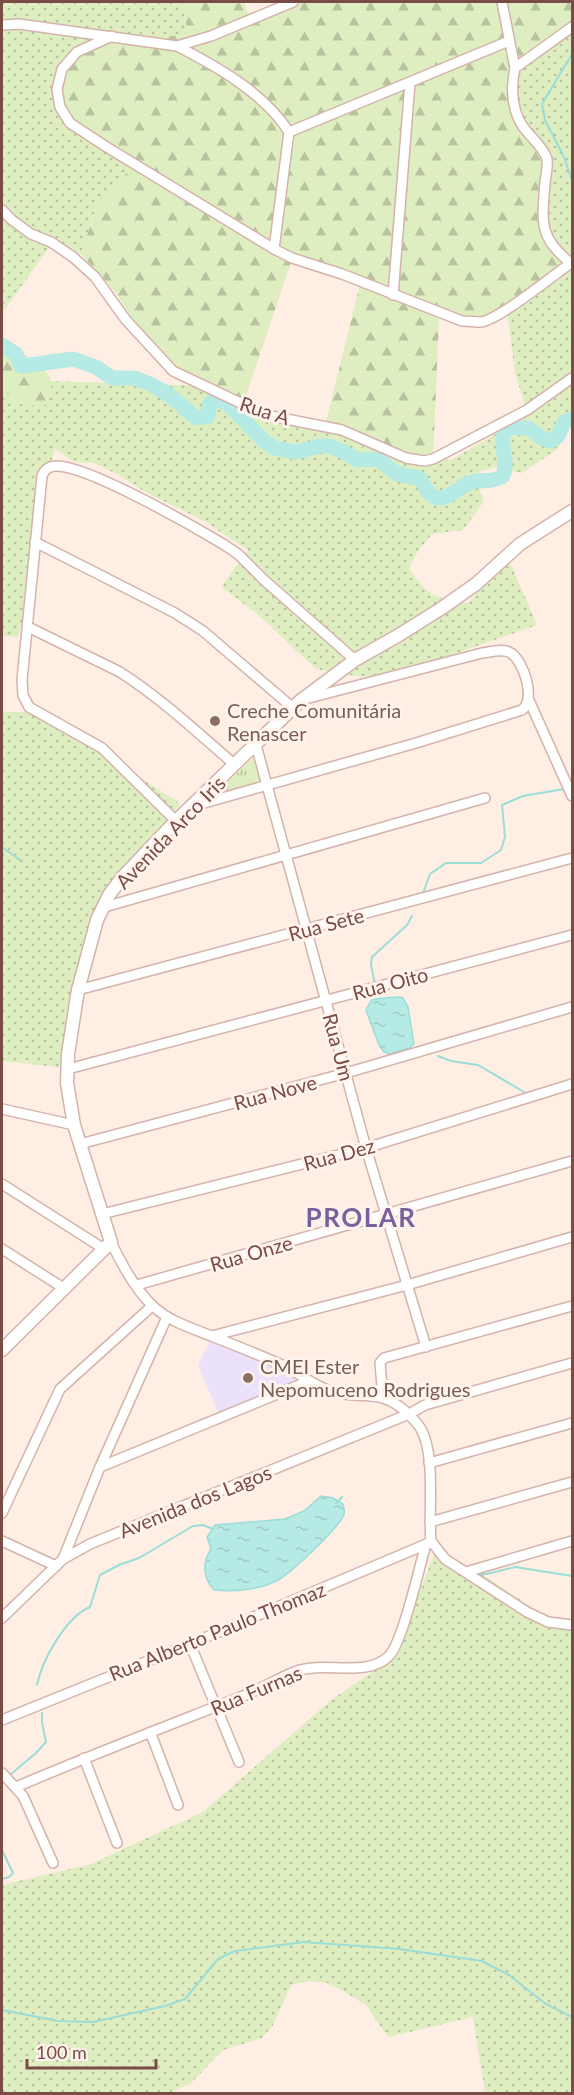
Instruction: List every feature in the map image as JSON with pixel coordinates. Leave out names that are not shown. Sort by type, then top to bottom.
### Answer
[{"type":"street","points":[[177,46],[211,36],[293,2]]},
{"type":"street","points":[[112,36],[77,52],[62,69],[57,89],[60,107],[70,123],[292,258],[342,274],[462,321],[481,322],[505,310],[572,264],[548,240],[544,228],[542,217],[548,162],[537,142],[520,123],[515,112],[512,95],[515,68],[502,2]]},
{"type":"street","points":[[2,25],[19,24],[177,46],[199,57],[257,95],[290,132],[274,249]]},
{"type":"street","points":[[515,68],[573,27]]},
{"type":"street","points":[[290,132],[509,41]]},
{"type":"street","points":[[393,295],[410,83]]},
{"type":"street","name":"Rua A","points":[[2,210],[31,234],[51,242],[73,257],[95,277],[126,320],[173,371],[266,415],[342,430],[406,458],[428,461],[456,448],[527,410],[573,378]]},
{"type":"street","points":[[176,821],[102,748],[29,707],[23,696],[22,680],[35,542],[42,476],[46,470],[57,466],[88,474],[223,544],[238,554],[249,567],[355,660]]},
{"type":"street","name":"Avenida Arco Iris","points":[[383,1396],[357,1396],[333,1392],[281,1365],[179,1324],[152,1306],[108,1246],[102,1214],[74,1125],[68,1096],[68,1069],[78,990],[101,908],[121,879],[189,808],[297,704],[355,660],[399,635],[476,584],[520,544],[573,511]]},
{"type":"street","points":[[35,542],[175,612],[297,704],[482,653],[503,650],[512,654],[523,669],[528,686],[528,698],[526,707],[522,710],[189,808]]},
{"type":"street","points":[[28,627],[120,672],[155,697],[235,765]]},
{"type":"street","points":[[528,698],[573,796]]},
{"type":"street","name":"Rua Um","points":[[256,745],[366,1148],[426,1347]]},
{"type":"street","points":[[101,908],[485,798]]},
{"type":"street","name":"Rua Sete","points":[[78,990],[573,858]]},
{"type":"street","name":"Rua Oito","points":[[68,1069],[573,935]]},
{"type":"street","name":"Rua Nove","points":[[80,1144],[346,1073],[573,1006]]},
{"type":"street","name":"Rua Dez","points":[[102,1214],[366,1148],[573,1084]]},
{"type":"street","points":[[3,1111],[74,1125]]},
{"type":"street","name":"Rua Onze","points":[[137,1285],[573,1161]]},
{"type":"street","points":[[2,1184],[108,1246],[2,1350]]},
{"type":"street","points":[[212,1336],[407,1285],[573,1237]]},
{"type":"street","points":[[2,1249],[65,1289]]},
{"type":"street","points":[[2,1513],[60,1389],[152,1306]]},
{"type":"street","points":[[409,1414],[394,1401],[383,1396],[382,1360],[387,1356],[573,1306]]},
{"type":"street","points":[[2,1541],[60,1563],[167,1317]]},
{"type":"street","name":"Avenida dos Lagos","points":[[2,1618],[60,1563],[90,1544],[409,1414],[425,1405],[573,1363]]},
{"type":"street","points":[[100,1467],[309,1381]]},
{"type":"street","name":"Rua Furnas","points":[[16,1787],[84,1758],[151,1734],[300,1670],[321,1666],[366,1667],[386,1658],[393,1650],[400,1634],[429,1543],[427,1447],[422,1430],[409,1414]]},
{"type":"street","points":[[429,1463],[573,1423]]},
{"type":"street","points":[[430,1522],[573,1482]]},
{"type":"street","points":[[466,1572],[573,1541]]},
{"type":"street","points":[[429,1543],[445,1559],[541,1619],[573,1625]]},
{"type":"street","name":"Rua Alberto Paulo Thomaz","points":[[2,1720],[429,1543]]},
{"type":"street","points":[[190,1644],[238,1762]]},
{"type":"street","points":[[151,1734],[178,1805]]},
{"type":"street","points":[[84,1758],[117,1843]]},
{"type":"street","points":[[2,1773],[27,1803],[53,1863]]},
{"type":"shaded area","name":"CMEI Ester Nepomuceno Rodrigues","points":[[210,1342],[292,1374],[296,1381],[218,1412],[198,1365]]},
{"type":"green space","points":[[2,2],[183,2],[188,35],[152,38],[133,164],[96,208],[81,254],[54,241],[2,313]]},
{"type":"green space","points":[[183,2],[244,2],[248,14],[286,2],[572,2],[572,26],[513,74],[518,114],[545,141],[551,153],[546,206],[547,228],[570,261],[491,321],[441,315],[439,318],[433,458],[397,453],[379,460],[366,460],[361,433],[345,426],[326,422],[362,276],[293,256],[245,399],[186,373],[151,347],[116,293],[81,254],[96,208],[133,164],[71,122],[61,107],[59,82],[67,67],[79,55],[106,39],[188,35]]},
{"type":"green space","points":[[572,26],[572,420],[559,428],[559,448],[522,473],[497,467],[480,471],[477,483],[484,501],[463,530],[432,534],[418,551],[409,568],[421,584],[433,594],[448,600],[468,603],[509,560],[537,625],[391,676],[355,676],[316,669],[255,612],[221,587],[248,550],[202,520],[147,493],[119,475],[94,463],[74,462],[55,449],[36,514],[40,550],[18,637],[2,636],[2,387],[17,403],[41,408],[50,396],[51,381],[213,386],[280,413],[345,426],[361,433],[366,459],[397,453],[451,460],[513,424],[527,412],[515,373],[507,311],[557,242],[547,228],[529,127],[518,114],[513,74]]},
{"type":"green space","points":[[2,340],[36,363],[50,378],[49,402],[41,408],[17,403],[2,387]]},
{"type":"green space","points":[[2,712],[34,712],[180,803],[170,820],[102,909],[67,1068],[2,1061]]},
{"type":"green space","points":[[255,756],[261,779],[258,784],[211,798]]},
{"type":"green space","points":[[436,1550],[480,1573],[545,1616],[572,1620],[572,2093],[485,2093],[473,2017],[388,2037],[366,2005],[327,1983],[309,1981],[291,1985],[272,2027],[262,2038],[223,2050],[191,2083],[169,2093],[2,2093],[2,1885],[91,1864],[203,1812],[330,1701],[385,1663],[406,1626]]},
{"type":"water","points":[[403,998],[408,1007],[414,1044],[390,1054],[384,1052],[379,1045],[366,1010],[372,999]]},
{"type":"water","points":[[321,1496],[333,1498],[343,1504],[344,1514],[325,1539],[293,1569],[278,1580],[263,1586],[230,1591],[214,1590],[206,1575],[205,1565],[211,1549],[207,1537],[215,1525],[285,1519],[304,1511]]},
{"type":"waterway","points":[[572,54],[542,104],[545,120],[564,157],[572,180]]},
{"type":"waterway","points":[[2,345],[16,354],[22,366],[73,359],[96,367],[112,378],[134,378],[150,384],[168,394],[196,418],[208,416],[213,399],[227,403],[263,440],[274,448],[295,452],[329,446],[357,460],[378,459],[397,474],[419,478],[430,494],[440,498],[450,495],[469,483],[502,477],[505,465],[503,439],[507,427],[528,428],[543,439],[551,441],[558,436],[564,422],[572,419]]},
{"type":"waterway","points":[[423,893],[430,874],[446,863],[481,863],[501,850],[505,837],[502,805],[523,796],[564,789]]},
{"type":"waterway","points":[[2,847],[20,860]]},
{"type":"waterway","points":[[375,985],[371,965],[372,957],[407,925],[412,916]]},
{"type":"waterway","points":[[438,1056],[451,1061],[478,1065],[524,1092]]},
{"type":"waterway","points":[[336,1503],[342,1497]]},
{"type":"waterway","points":[[37,1685],[56,1640],[72,1620],[90,1607],[100,1575],[139,1558],[193,1526],[203,1525],[213,1529]]},
{"type":"waterway","points":[[476,1574],[487,1574],[515,1567],[572,1576]]},
{"type":"waterway","points":[[11,1774],[46,1742],[42,1713]]},
{"type":"waterway","points":[[2,1850],[13,1873],[2,1879]]},
{"type":"waterway","points":[[2,2010],[58,2021],[93,2022],[165,2006],[185,1999],[218,1959],[235,1951],[304,1942],[399,1949],[482,1961],[509,1975],[546,2004],[572,2017]]},
{"type":"place","name":"Creche Comunitária Renascer","points":[[215,721]]},
{"type":"place","name":"CMEI Ester Nepomuceno Rodrigues","points":[[248,1378]]},
{"type":"district","name":"PROLAR","points":[[361,1217]]}]
